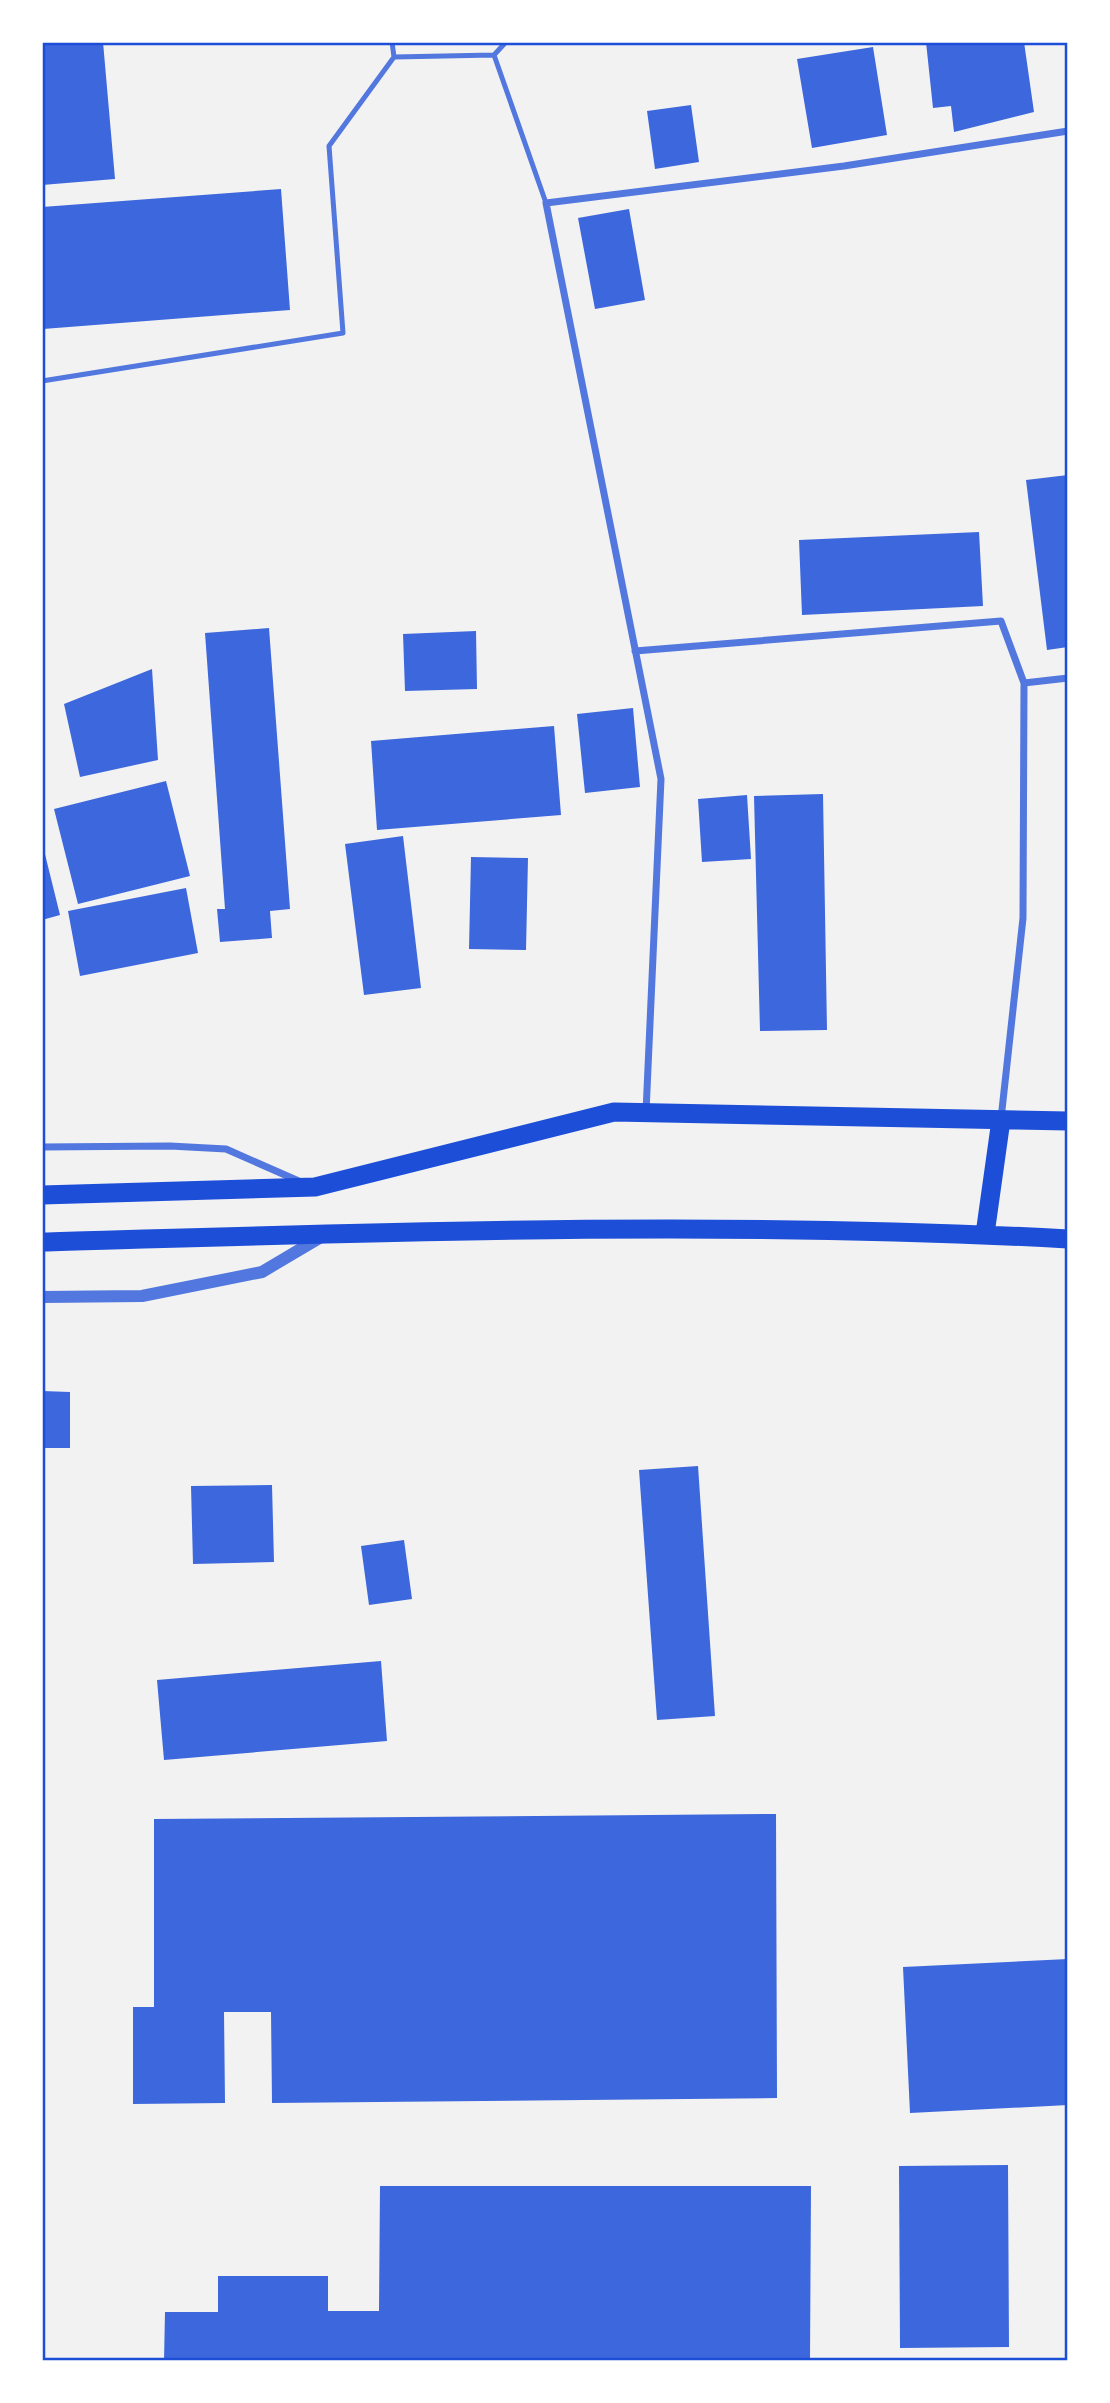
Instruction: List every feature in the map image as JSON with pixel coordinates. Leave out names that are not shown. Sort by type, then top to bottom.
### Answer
[{"type":"highway","points":[[42,1195],[315,1187],[614,1112],[1068,1121]]},
{"type":"highway","points":[[985,1234],[1001,1120]]},
{"type":"highway","points":[[42,1241],[620,1229],[985,1234],[1068,1239]]},
{"type":"street","points":[[646,1113],[661,779],[546,203],[844,166],[1068,131]]},
{"type":"street","points":[[635,651],[1001,621],[1024,682],[1023,918],[1001,1120]]},
{"type":"street","points":[[1024,682],[1068,678]]},
{"type":"street","points":[[42,1147],[170,1146],[226,1149],[315,1187]]},
{"type":"street","points":[[42,1297],[142,1296],[262,1272],[328,1233]]},
{"type":"lane","points":[[42,381],[343,332],[329,146],[394,57],[392,42]]},
{"type":"lane","points":[[394,57],[494,55],[506,42]]},
{"type":"lane","points":[[494,55],[546,203]]},
{"type":"building","points":[[42,42],[103,42],[115,179],[42,185]]},
{"type":"building","points":[[926,42],[1024,42],[1034,112],[954,132],[951,106],[933,108]]},
{"type":"building","points":[[873,47],[887,135],[812,148],[797,59]]},
{"type":"building","points":[[691,105],[699,162],[655,169],[647,111]]},
{"type":"building","points":[[281,189],[290,310],[43,329],[42,207]]},
{"type":"building","points":[[629,209],[645,300],[595,309],[578,218]]},
{"type":"building","points":[[1068,475],[1068,647],[1047,650],[1026,480]]},
{"type":"building","points":[[979,532],[983,606],[802,615],[799,540]]},
{"type":"building","points":[[269,628],[290,909],[270,911],[272,938],[220,942],[217,909],[225,909],[205,633]]},
{"type":"building","points":[[476,631],[477,689],[405,691],[403,634]]},
{"type":"building","points":[[152,669],[158,760],[80,777],[64,704]]},
{"type":"building","points":[[633,708],[640,787],[585,793],[577,714]]},
{"type":"building","points":[[554,726],[561,815],[377,830],[371,741]]},
{"type":"building","points":[[166,781],[190,876],[78,904],[54,809]]},
{"type":"building","points":[[823,794],[827,1030],[760,1031],[754,796]]},
{"type":"building","points":[[747,795],[751,859],[702,862],[698,799]]},
{"type":"building","points":[[403,836],[421,988],[364,995],[345,844]]},
{"type":"building","points":[[42,842],[60,915],[42,920]]},
{"type":"building","points":[[471,857],[528,858],[526,950],[469,949]]},
{"type":"building","points":[[186,888],[198,953],[80,976],[68,911]]},
{"type":"building","points":[[42,1391],[70,1392],[70,1448],[42,1448]]},
{"type":"building","points":[[698,1466],[715,1716],[657,1720],[639,1470]]},
{"type":"building","points":[[272,1485],[274,1562],[193,1564],[191,1486]]},
{"type":"building","points":[[404,1540],[412,1599],[369,1605],[361,1546]]},
{"type":"building","points":[[381,1661],[387,1741],[164,1760],[157,1680]]},
{"type":"building","points":[[776,1814],[777,2098],[272,2103],[271,2012],[224,2012],[225,2103],[133,2104],[133,2007],[154,2007],[154,1819]]},
{"type":"building","points":[[1068,1959],[1068,2105],[910,2113],[903,1967]]},
{"type":"building","points":[[1008,2165],[1009,2347],[900,2348],[899,2166]]},
{"type":"building","points":[[380,2186],[811,2186],[810,2361],[164,2361],[165,2312],[218,2312],[218,2276],[328,2276],[328,2311],[379,2311]]}]
